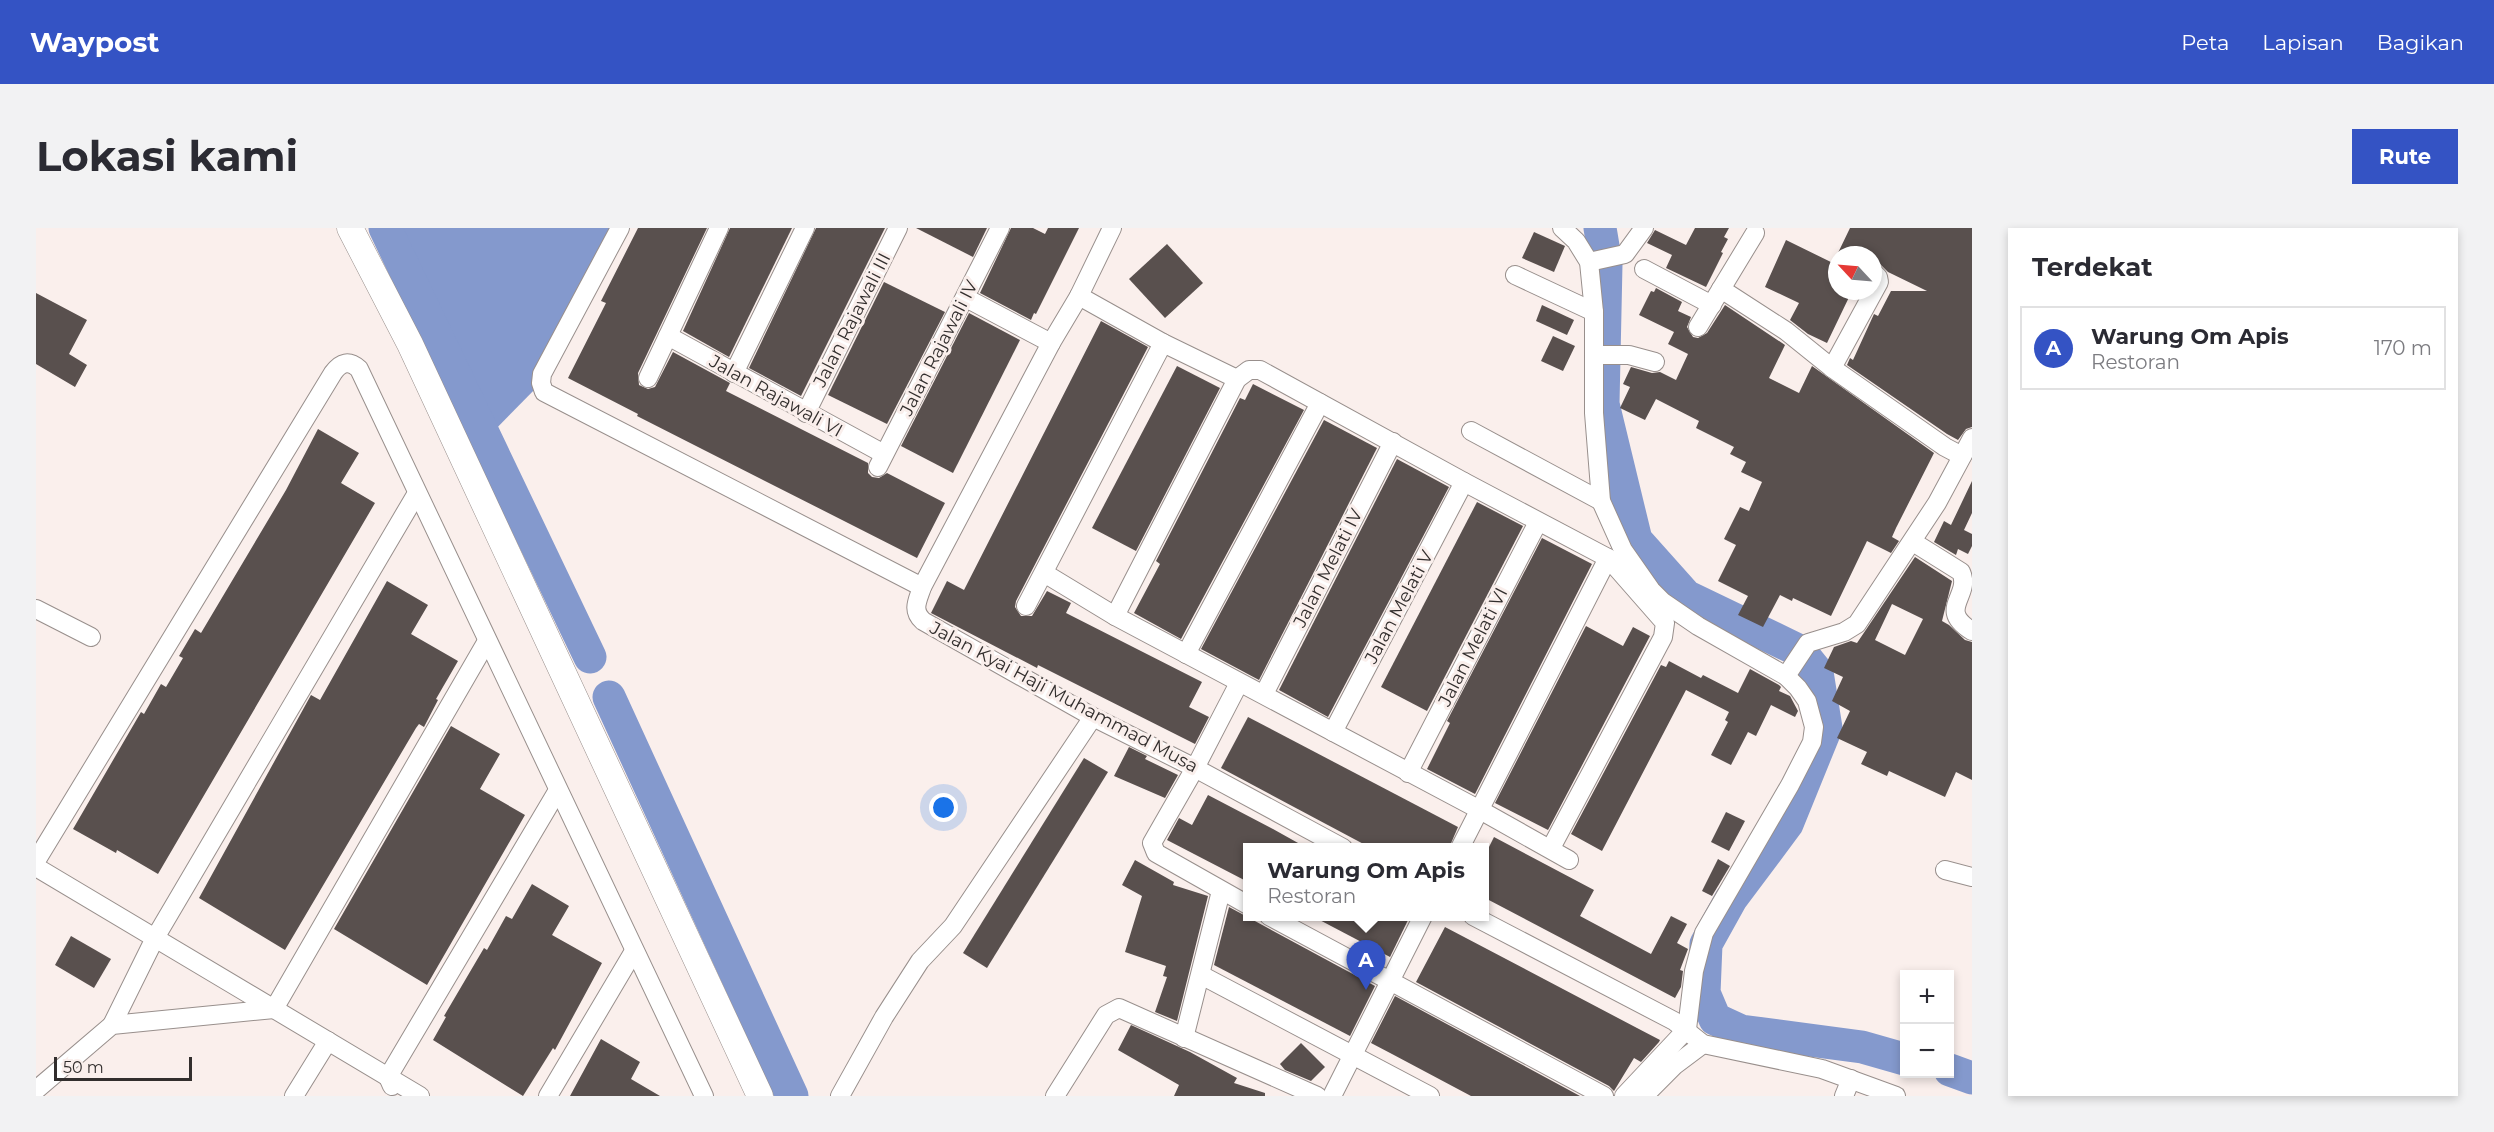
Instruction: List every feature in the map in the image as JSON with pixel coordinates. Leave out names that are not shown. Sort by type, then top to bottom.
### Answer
[{"type":"street","points":[[350,228],[410,344],[760,1096]]},
{"type":"street","points":[[620,228],[542,374],[541,384],[544,392],[922,586]]},
{"type":"street","points":[[648,378],[719,228]]},
{"type":"street","points":[[734,373],[805,228]]},
{"type":"street","name":"Jalan Rajawali III","points":[[806,413],[898,228]]},
{"type":"street","name":"Jalan Rajawali IV","points":[[881,461],[1000,228]]},
{"type":"street","name":"Jalan Kyai Haji Muhammad Musa","points":[[1112,228],[1079,296],[1051,343],[922,586],[916,608],[918,617],[1093,717],[1196,768],[1334,843]]},
{"type":"street","points":[[1562,228],[1595,261],[1594,312],[1602,355],[1594,413],[1601,501],[1623,550],[1651,590],[1663,602],[1698,626],[1790,668],[1798,688],[1807,701],[1814,726],[1812,742],[1704,933],[1694,971],[1687,1029],[1624,1096]]},
{"type":"street","points":[[1595,261],[1622,256],[1628,252],[1644,228]]},
{"type":"street","points":[[1698,327],[1755,233]]},
{"type":"street","points":[[1644,270],[1716,297],[1786,331],[1832,368],[1945,447],[1962,456]]},
{"type":"street","points":[[1515,275],[1594,312]]},
{"type":"street","points":[[1079,296],[1163,343],[1237,379]]},
{"type":"street","points":[[966,298],[1051,343]]},
{"type":"street","points":[[1832,368],[1869,300]]},
{"type":"street","name":"Jalan Rajawali VI","points":[[668,336],[806,413],[881,461]]},
{"type":"street","points":[[1026,606],[1163,343]]},
{"type":"street","points":[[1602,355],[1629,355],[1655,362]]},
{"type":"street","points":[[36,861],[339,365],[354,364],[359,369],[704,1096]]},
{"type":"street","points":[[1115,616],[1237,379],[1249,370],[1260,370],[1608,558],[1662,619],[1665,630],[1551,848]]},
{"type":"street","points":[[1186,654],[1320,403]]},
{"type":"street","points":[[1471,431],[1601,501]]},
{"type":"street","points":[[1790,668],[1805,645],[1817,638],[1844,632],[1857,624],[1913,542],[1945,490],[1972,438]]},
{"type":"street","name":"Jalan Melati IV","points":[[1264,694],[1393,442]]},
{"type":"street","name":"Jalan Melati V","points":[[1333,732],[1464,482]]},
{"type":"street","points":[[36,1090],[112,1024],[156,938],[417,493]]},
{"type":"street","name":"Jalan Melati VI","points":[[1408,773],[1538,522]]},
{"type":"street","points":[[1913,542],[1961,572],[1964,579],[1956,616],[1959,623],[1972,631]]},
{"type":"street","points":[[1463,843],[1608,558]]},
{"type":"street","points":[[1044,573],[1115,616],[1551,848],[1569,860]]},
{"type":"street","points":[[36,609],[91,637]]},
{"type":"street","points":[[274,1009],[487,641]]},
{"type":"street","points":[[1239,683],[1196,768],[1152,839],[1152,846],[1156,853],[1243,902]]},
{"type":"street","points":[[840,1096],[884,1017],[920,961],[953,926],[1093,717]]},
{"type":"street","points":[[388,1077],[558,790]]},
{"type":"street","points":[[36,867],[420,1096]]},
{"type":"street","points":[[1945,870],[1972,877]]},
{"type":"street","points":[[1184,1038],[1221,891]]},
{"type":"street","points":[[1278,921],[1604,1096]]},
{"type":"street","points":[[1332,1096],[1420,921]]},
{"type":"street","points":[[1482,921],[1687,1029],[1703,1044],[1822,1069],[1896,1096]]},
{"type":"street","points":[[548,1096],[634,951]]},
{"type":"street","points":[[1201,975],[1430,1096]]},
{"type":"street","points":[[1055,1096],[1110,1011],[1119,1008],[1317,1096]]},
{"type":"street","points":[[112,1024],[274,1009]]},
{"type":"street","points":[[294,1096],[328,1041]]},
{"type":"street","points":[[1644,1096],[1675,1065],[1703,1044]]},
{"type":"street","points":[[388,1077],[396,1096]]},
{"type":"street","points":[[1844,1096],[1851,1079]]},
{"type":"water","points":[[385,228],[620,228],[541,383],[486,439]]},
{"type":"building","points":[[638,228],[707,228],[638,373],[639,385],[648,389],[655,387],[673,352],[730,383],[726,391],[868,463],[868,473],[872,477],[879,478],[887,473],[945,503],[917,558],[637,416],[638,414],[568,378],[606,303],[601,301]]},
{"type":"building","points":[[730,228],[792,228],[729,357],[683,331]]},
{"type":"building","points":[[816,228],[885,228],[801,396],[749,368]]},
{"type":"building","points":[[916,228],[987,228],[973,257]]},
{"type":"building","points":[[1011,228],[1033,228],[1045,234],[1048,228],[1079,228],[1031,320],[980,293]]},
{"type":"building","points":[[1695,228],[1729,228],[1724,237],[1728,239],[1721,252],[1723,253],[1706,287],[1666,268],[1672,255],[1647,243],[1655,230],[1686,245]]},
{"type":"building","points":[[1850,228],[1972,228],[1972,427],[1966,429],[1958,440],[1847,365],[1850,358],[1853,360],[1874,314],[1878,316],[1891,291],[1927,291],[1888,272],[1882,266],[1882,246],[1841,246]]},
{"type":"building","points":[[1534,232],[1565,246],[1554,272],[1522,258]]},
{"type":"building","points":[[1786,240],[1828,261],[1828,300],[1848,300],[1827,343],[1808,334],[1790,320],[1799,303],[1765,287]]},
{"type":"building","points":[[1167,244],[1203,283],[1165,318],[1129,279]]},
{"type":"building","points":[[884,282],[945,312],[887,424],[828,395]]},
{"type":"building","points":[[1656,288],[1682,302],[1678,311],[1691,317],[1687,327],[1693,337],[1698,338],[1707,333],[1725,305],[1785,345],[1769,378],[1799,393],[1812,366],[1934,453],[1892,537],[1899,541],[1891,553],[1867,541],[1831,616],[1793,598],[1792,601],[1780,595],[1763,627],[1738,615],[1748,596],[1718,581],[1736,545],[1724,539],[1740,507],[1749,511],[1762,482],[1741,472],[1746,462],[1730,454],[1734,447],[1696,428],[1699,421],[1656,399],[1645,420],[1620,408],[1630,387],[1623,384],[1631,367],[1652,373],[1660,372],[1676,380],[1688,354],[1668,344],[1674,332],[1639,315],[1651,291],[1654,292]]},
{"type":"building","points":[[36,293],[87,320],[69,354],[87,365],[75,387],[36,364]]},
{"type":"building","points":[[1542,305],[1574,320],[1567,335],[1536,321]]},
{"type":"building","points":[[969,313],[1020,340],[953,473],[901,446]]},
{"type":"building","points":[[1101,321],[1148,347],[1016,601],[1015,607],[1021,616],[1032,616],[1047,591],[1071,603],[1066,613],[1202,682],[1189,707],[1209,717],[1195,744],[1038,665],[1037,668],[931,613],[947,581],[964,590]]},
{"type":"building","points":[[1553,336],[1575,346],[1563,371],[1541,361]]},
{"type":"building","points":[[1177,366],[1220,388],[1136,551],[1092,528]]},
{"type":"building","points":[[1253,384],[1304,410],[1181,639],[1134,613],[1160,564],[1156,561],[1240,398],[1245,400]]},
{"type":"building","points":[[1324,420],[1377,448],[1259,680],[1201,649]]},
{"type":"building","points":[[318,429],[359,453],[341,483],[375,503],[158,874],[117,850],[116,853],[73,829],[141,712],[144,714],[161,684],[166,687],[183,658],[179,656],[195,629],[201,633],[286,490]]},
{"type":"building","points":[[1397,459],[1449,487],[1328,717],[1279,690]]},
{"type":"building","points":[[1972,481],[1972,513],[1964,530],[1972,534],[1972,546],[1968,554],[1958,549],[1956,555],[1934,542],[1944,521],[1951,525]]},
{"type":"building","points":[[1477,502],[1523,526],[1427,711],[1381,687]]},
{"type":"building","points":[[1542,538],[1592,564],[1475,794],[1427,769],[1450,723],[1447,721]]},
{"type":"building","points":[[1915,557],[1952,581],[1942,621],[1965,640],[1972,642],[1972,780],[1956,772],[1945,797],[1889,771],[1887,776],[1861,764],[1867,752],[1837,738],[1850,711],[1832,701],[1843,677],[1824,668],[1834,647],[1851,641],[1857,643]],"holes":[[[1892,604],[1923,619],[1905,655],[1875,640]]]},
{"type":"building","points":[[387,581],[428,605],[411,634],[458,661],[436,699],[438,700],[424,727],[419,724],[416,728],[285,950],[199,898],[311,695],[320,700]]},
{"type":"building","points":[[1586,626],[1623,646],[1633,627],[1650,636],[1548,830],[1495,803]]},
{"type":"building","points":[[1669,661],[1701,678],[1703,675],[1738,693],[1750,669],[1779,685],[1781,687],[1779,691],[1790,696],[1798,711],[1795,717],[1771,705],[1756,736],[1748,732],[1731,765],[1711,755],[1728,722],[1725,720],[1729,712],[1686,690],[1602,851],[1571,834],[1661,665],[1666,667]]},
{"type":"building","points":[[1248,717],[1458,827],[1451,843],[1362,843],[1221,768]]},
{"type":"building","points":[[451,726],[500,754],[480,789],[525,815],[427,985],[334,929]]},
{"type":"building","points":[[1129,747],[1147,756],[1145,759],[1178,775],[1165,798],[1114,776]]},
{"type":"building","points":[[1084,758],[1108,772],[987,968],[963,953]]},
{"type":"building","points":[[1208,795],[1298,843],[1243,843],[1243,879],[1167,840],[1179,818],[1192,825]]},
{"type":"building","points":[[1726,812],[1745,821],[1729,851],[1711,842]]},
{"type":"building","points":[[1494,837],[1594,890],[1580,916],[1651,954],[1671,916],[1687,924],[1677,943],[1688,949],[1680,970],[1683,971],[1681,987],[1675,998],[1489,900],[1489,847]]},
{"type":"building","points":[[1718,859],[1730,866],[1712,896],[1702,891]]},
{"type":"building","points":[[1135,860],[1174,882],[1173,885],[1208,896],[1177,1021],[1155,1012],[1167,977],[1163,976],[1166,966],[1125,952],[1142,896],[1122,885]]},
{"type":"building","points":[[532,884],[569,906],[552,935],[602,963],[555,1050],[553,1048],[523,1096],[433,1040],[446,1017],[444,1016],[484,948],[487,950],[506,916],[512,919]]},
{"type":"building","points":[[1229,907],[1243,915],[1243,921],[1255,921],[1375,986],[1350,1036],[1214,965]]},
{"type":"building","points":[[1322,921],[1408,921],[1390,957]]},
{"type":"building","points":[[1445,927],[1660,1040],[1659,1042],[1641,1062],[1634,1058],[1614,1091],[1609,1086],[1416,982]]},
{"type":"building","points":[[71,936],[111,959],[94,988],[55,965]]},
{"type":"building","points":[[1395,996],[1580,1096],[1471,1096],[1371,1043]]},
{"type":"building","points":[[1131,1025],[1190,1052],[1237,1078],[1234,1083],[1265,1093],[1265,1096],[1174,1096],[1179,1085],[1118,1050]]},
{"type":"building","points":[[601,1039],[640,1062],[631,1079],[660,1096],[570,1096]]},
{"type":"building","points":[[1301,1043],[1325,1067],[1311,1081],[1285,1070],[1280,1064]]},
{"type":"waterway","points":[[385,228],[590,657]]},
{"type":"waterway","points":[[1600,228],[1606,264],[1603,404],[1636,540],[1686,596],[1800,651],[1817,672],[1826,728],[1787,824],[1731,899],[1706,944],[1704,993],[1715,1019],[1741,1031],[1862,1047],[1900,1058]]},
{"type":"waterway","points":[[609,697],[792,1096]]},
{"type":"waterway","points":[[1954,1071],[1972,1078]]},
{"type":"place","name":"Warung Om Apis","points":[[1366,990]]}]
